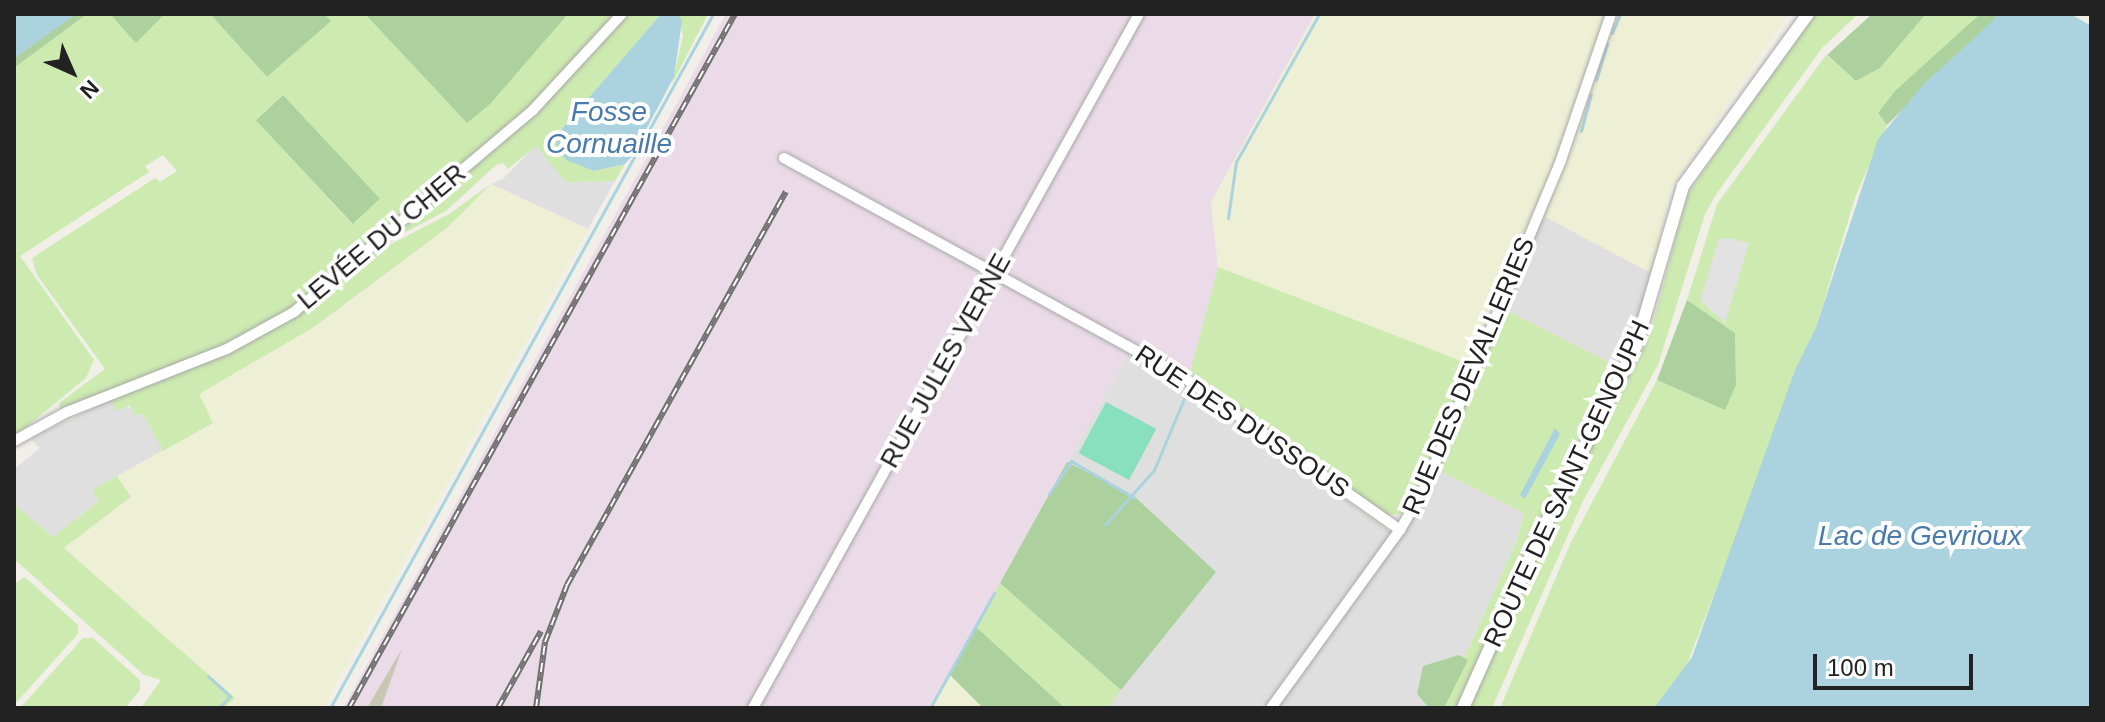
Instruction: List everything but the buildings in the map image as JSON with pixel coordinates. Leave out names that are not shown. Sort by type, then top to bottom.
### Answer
[{"type":"street","name":"LEVÉE DU CHER","points":[[14,441],[67,412],[227,349],[294,312],[533,110],[622,14]]},
{"type":"street","name":"RUE JULES VERNE","points":[[753,708],[1139,14]]},
{"type":"street","name":"RUE DES DEVALLERIES","points":[[1271,708],[1400,530],[1425,487],[1551,184],[1611,14]]},
{"type":"street","name":"ROUTE DE SAINT-GENOUPH","points":[[1463,708],[1539,537],[1636,346],[1683,186],[1808,14]]},
{"type":"street","name":"RUE DES DUSSOUS","points":[[784,158],[1189,380],[1400,530]]},
{"type":"shaded area","points":[[726,14],[1315,14],[1211,202],[1218,267],[1190,372],[1134,342],[930,708],[343,708]]},
{"type":"shaded area","points":[[1315,14],[1607,14],[1561,149],[1469,364],[1218,267],[1211,202]]},
{"type":"shaded area","points":[[1615,14],[1788,14],[1671,188],[1651,273],[1542,215]]},
{"type":"shaded area","points":[[536,145],[566,182],[615,181],[588,229],[491,184],[503,179]]},
{"type":"shaded area","points":[[491,184],[588,229],[323,708],[224,708],[234,698],[63,547],[131,497],[117,476],[212,423],[198,394],[314,327],[428,242]]},
{"type":"shaded area","points":[[1542,215],[1651,273],[1636,331],[1617,366],[1502,308]]},
{"type":"shaded area","points":[[1719,239],[1749,243],[1725,323],[1700,300]]},
{"type":"shaded area","points":[[1128,353],[1186,386],[1400,539],[1437,469],[1524,513],[1516,542],[1442,708],[983,708],[949,674]]},
{"type":"shaded area","points":[[111,400],[142,413],[163,451],[93,490],[99,501],[52,538],[14,504],[14,469],[40,448],[30,438]]},
{"type":"shaded area","points":[[402,649],[381,708],[367,708]]},
{"type":"shaded area","points":[[949,674],[983,708],[930,708]]},
{"type":"green space","points":[[75,14],[87,14],[14,68],[14,58]]},
{"type":"green space","points":[[87,14],[110,14],[136,42],[165,14],[210,14],[267,77],[330,21],[324,14],[365,14],[467,123],[568,14],[617,14],[533,105],[288,310],[226,344],[61,411],[59,403],[105,369],[37,275],[32,258],[155,178],[160,182],[177,171],[163,155],[145,166],[149,172],[20,256],[94,360],[86,378],[14,437],[14,68]],"holes":[[[283,95],[379,199],[352,224],[256,120]]]},
{"type":"green space","points":[[110,14],[165,14],[136,43]]},
{"type":"green space","points":[[210,14],[324,14],[331,21],[267,77]]},
{"type":"green space","points":[[365,14],[568,14],[490,104],[467,123]]},
{"type":"green space","points":[[626,14],[661,14],[558,134],[594,171],[625,164],[615,181],[566,182],[536,146],[508,169],[503,163],[496,165],[446,211],[392,239],[556,93]]},
{"type":"green space","points":[[678,14],[708,14],[672,84],[683,36]]},
{"type":"green space","points":[[1814,14],[1858,14],[1822,48],[1705,214],[1658,365],[1582,503],[1492,708],[1468,708],[1547,532],[1650,334],[1688,193]]},
{"type":"green space","points":[[1872,14],[1926,14],[1880,68],[1856,81],[1827,55]]},
{"type":"green space","points":[[1926,14],[1980,14],[1878,113],[1887,125],[1856,195],[1816,327],[1795,370],[1775,438],[1687,664],[1654,708],[1500,708],[1571,542],[1657,380],[1724,409],[1736,385],[1735,333],[1687,300],[1717,204],[1826,55],[1856,81],[1880,68]]},
{"type":"green space","points":[[1980,14],[2000,14],[1887,125],[1878,113],[1895,91]]},
{"type":"green space","points":[[283,95],[380,199],[353,224],[256,120]]},
{"type":"green space","points":[[491,184],[447,228],[314,327],[199,394],[213,423],[163,451],[142,413],[135,416],[129,405],[115,411],[111,400],[293,316],[378,251],[449,214]]},
{"type":"green space","points":[[1218,267],[1469,364],[1432,462],[1405,514],[1386,515],[1190,372]]},
{"type":"green space","points":[[1687,300],[1735,333],[1736,385],[1725,410],[1657,380]]},
{"type":"green space","points":[[1502,308],[1617,366],[1539,521],[1457,708],[1442,708],[1516,542],[1524,513],[1437,469]]},
{"type":"green space","points":[[1106,402],[1156,429],[1129,480],[1079,453]]},
{"type":"green space","points":[[1067,462],[1134,496],[1216,572],[1121,690],[1000,583]]},
{"type":"green space","points":[[117,476],[131,497],[64,548],[235,698],[224,708],[141,708],[161,680],[144,675],[14,559],[14,504],[53,537],[99,501],[92,490]]},
{"type":"green space","points":[[25,577],[78,625],[78,634],[14,705],[14,584]]},
{"type":"green space","points":[[1000,583],[1121,690],[1108,708],[1065,708],[976,627]]},
{"type":"green space","points":[[976,627],[1065,708],[983,708],[949,674]]},
{"type":"green space","points":[[83,638],[93,638],[140,680],[140,690],[125,708],[20,708]]},
{"type":"green space","points":[[1459,655],[1468,660],[1444,708],[1429,708],[1417,694],[1423,666]]},
{"type":"water","points":[[14,14],[76,14],[14,58]]},
{"type":"water","name":"Fosse Cornuaille","points":[[661,14],[678,14],[682,21],[674,77],[632,156],[625,164],[594,171],[566,160],[556,144],[561,130]]},
{"type":"water","name":"Lac de Gevrioux","points":[[2000,14],[2071,14],[2091,26],[2091,708],[1654,708],[1692,657],[1795,370],[1816,327],[1878,139],[1924,84]]},
{"type":"water","points":[[1555,428],[1560,434],[1525,499],[1520,495]]},
{"type":"waterway","points":[[330,708],[713,14]]},
{"type":"waterway","points":[[1228,218],[1236,162],[1319,14]]},
{"type":"waterway","points":[[1612,33],[1620,14]]},
{"type":"waterway","points":[[1596,80],[1607,44]]},
{"type":"waterway","points":[[1581,131],[1591,94]]},
{"type":"waterway","points":[[1492,341],[1508,306]]},
{"type":"waterway","points":[[1475,384],[1488,349]]},
{"type":"waterway","points":[[1105,525],[1154,470],[1186,394]]},
{"type":"waterway","points":[[1049,494],[1071,461],[1133,497]]},
{"type":"waterway","points":[[930,708],[994,593]]},
{"type":"waterway","points":[[208,676],[230,696],[219,708]]},
{"type":"railway","points":[[349,708],[735,14]]},
{"type":"railway","points":[[536,708],[545,642],[567,585],[786,192]]},
{"type":"railway","points":[[498,708],[541,631]]}]
